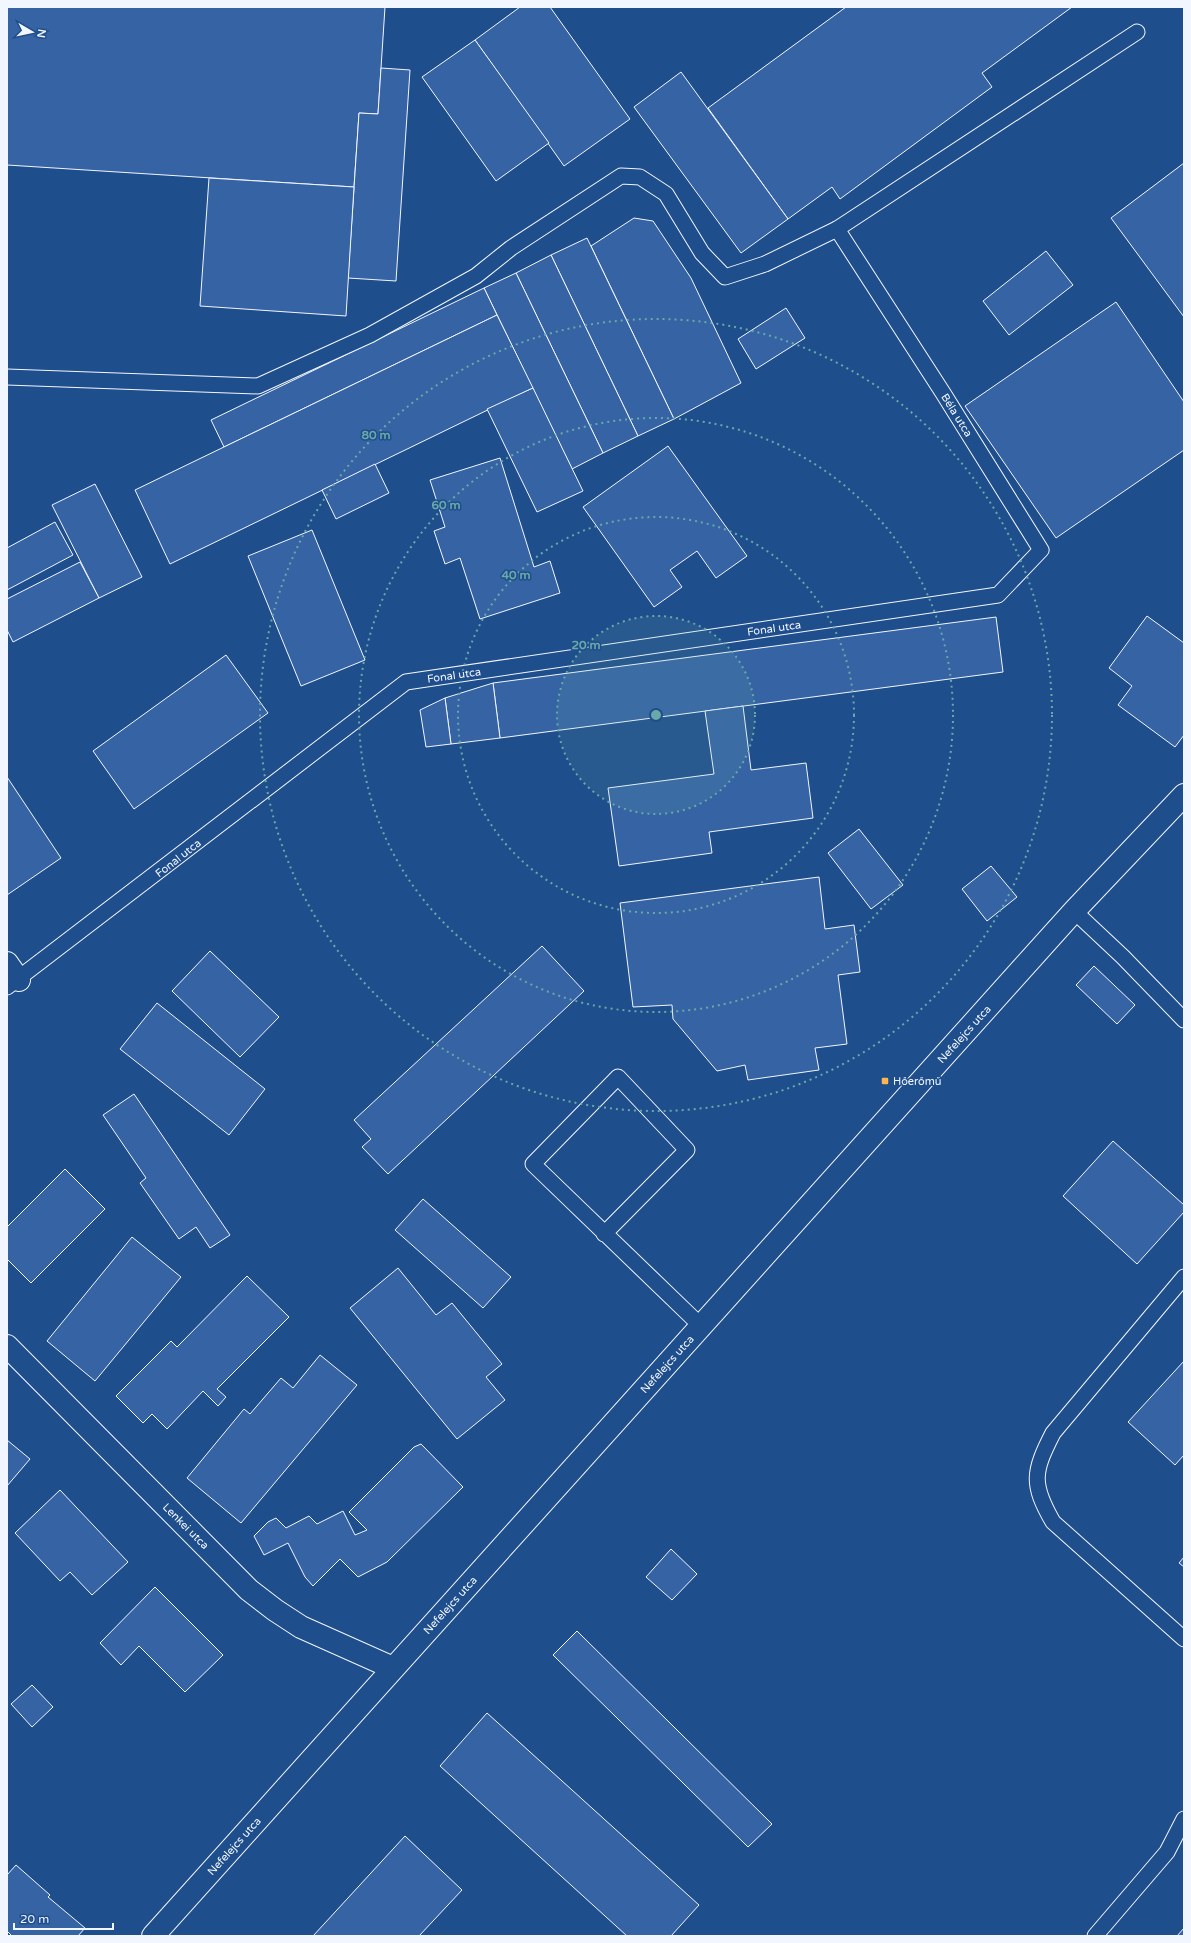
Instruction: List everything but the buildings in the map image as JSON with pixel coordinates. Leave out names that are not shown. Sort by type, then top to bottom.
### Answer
[{"type":"street","name":"Nefelejcs utca","points":[[153,1936],[1074,911],[1184,795]]},
{"type":"street","name":"Lenkei utca","points":[[7,1346],[249,1590],[275,1610],[301,1627],[393,1668]]},
{"type":"lane","points":[[7,377],[258,386],[370,335],[476,276],[511,248],[621,176],[640,177],[666,194],[702,253],[725,277],[765,264],[837,229],[1137,32]]},
{"type":"lane","name":"Béla utca","points":[[837,229],[939,386],[1041,550],[998,595]]},
{"type":"lane","name":"Fonal utca","points":[[11,977],[406,682],[998,595]]},
{"type":"lane","points":[[1074,911],[1123,956],[1184,1020]]},
{"type":"lane","points":[[604,1234],[687,1150],[618,1077],[533,1164],[604,1234],[701,1326]]},
{"type":"lane","points":[[1184,1277],[1053,1433],[1040,1458],[1036,1481],[1042,1502],[1054,1522],[1184,1639]]},
{"type":"lane","points":[[1095,1936],[1167,1852],[1184,1819]]},
{"type":"place","name":"Hőerőmű","points":[[885,1081]]}]
